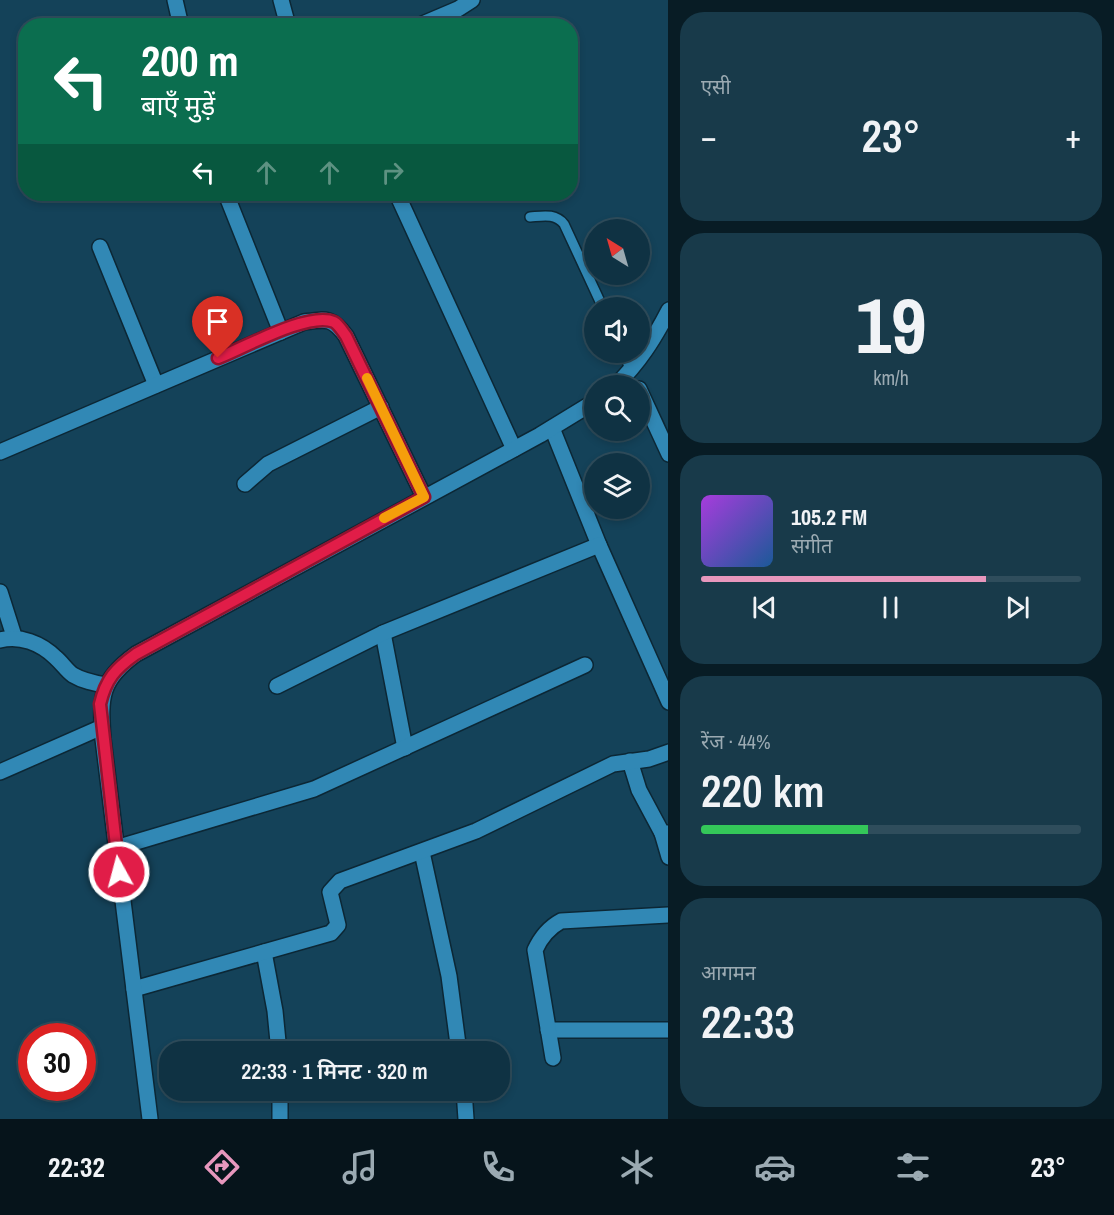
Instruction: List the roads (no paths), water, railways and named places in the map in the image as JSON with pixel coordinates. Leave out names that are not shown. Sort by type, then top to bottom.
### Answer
[{"type":"street","points":[[175,0],[179,18]]},
{"type":"street","points":[[281,0],[283,18]]},
{"type":"street","points":[[437,18],[472,0]]},
{"type":"street","points":[[229,201],[281,332]]},
{"type":"street","points":[[400,201],[514,449]]},
{"type":"street","points":[[100,247],[156,385]]},
{"type":"street","points":[[627,375],[651,345],[668,312]]},
{"type":"street","points":[[0,452],[304,322],[324,320],[336,323],[346,336],[424,497]]},
{"type":"street","points":[[631,371],[633,375]]},
{"type":"street","points":[[245,484],[276,460],[381,407]]},
{"type":"street","points":[[150,1119],[102,727],[100,704],[105,685],[120,666],[136,654],[514,449],[584,408]]},
{"type":"street","points":[[650,413],[668,452]]},
{"type":"street","points":[[552,428],[599,545],[668,700]]},
{"type":"street","points":[[277,686],[383,633],[599,545]]},
{"type":"street","points":[[0,592],[7,638],[36,644],[54,656],[71,674],[86,681],[105,685]]},
{"type":"street","points":[[383,633],[405,748]]},
{"type":"street","points":[[116,848],[314,789],[585,665]]},
{"type":"street","points":[[0,772],[102,727]]},
{"type":"street","points":[[134,989],[335,930],[338,919],[331,898],[333,886],[340,881],[476,831],[603,768],[650,759],[668,752]]},
{"type":"street","points":[[630,761],[639,790],[665,833],[668,851]]},
{"type":"street","points":[[422,852],[450,976],[458,1041]]},
{"type":"street","points":[[553,1058],[535,950],[541,937],[561,921],[582,918],[668,915]]},
{"type":"street","points":[[264,952],[278,1041]]},
{"type":"street","points":[[548,1030],[668,1030]]},
{"type":"street","points":[[280,1101],[280,1119]]},
{"type":"street","points":[[465,1101],[466,1119]]},
{"type":"lane","points":[[530,217],[552,215],[559,218],[564,224],[598,297]]},
{"type":"lane","points":[[628,363],[631,371]]}]
